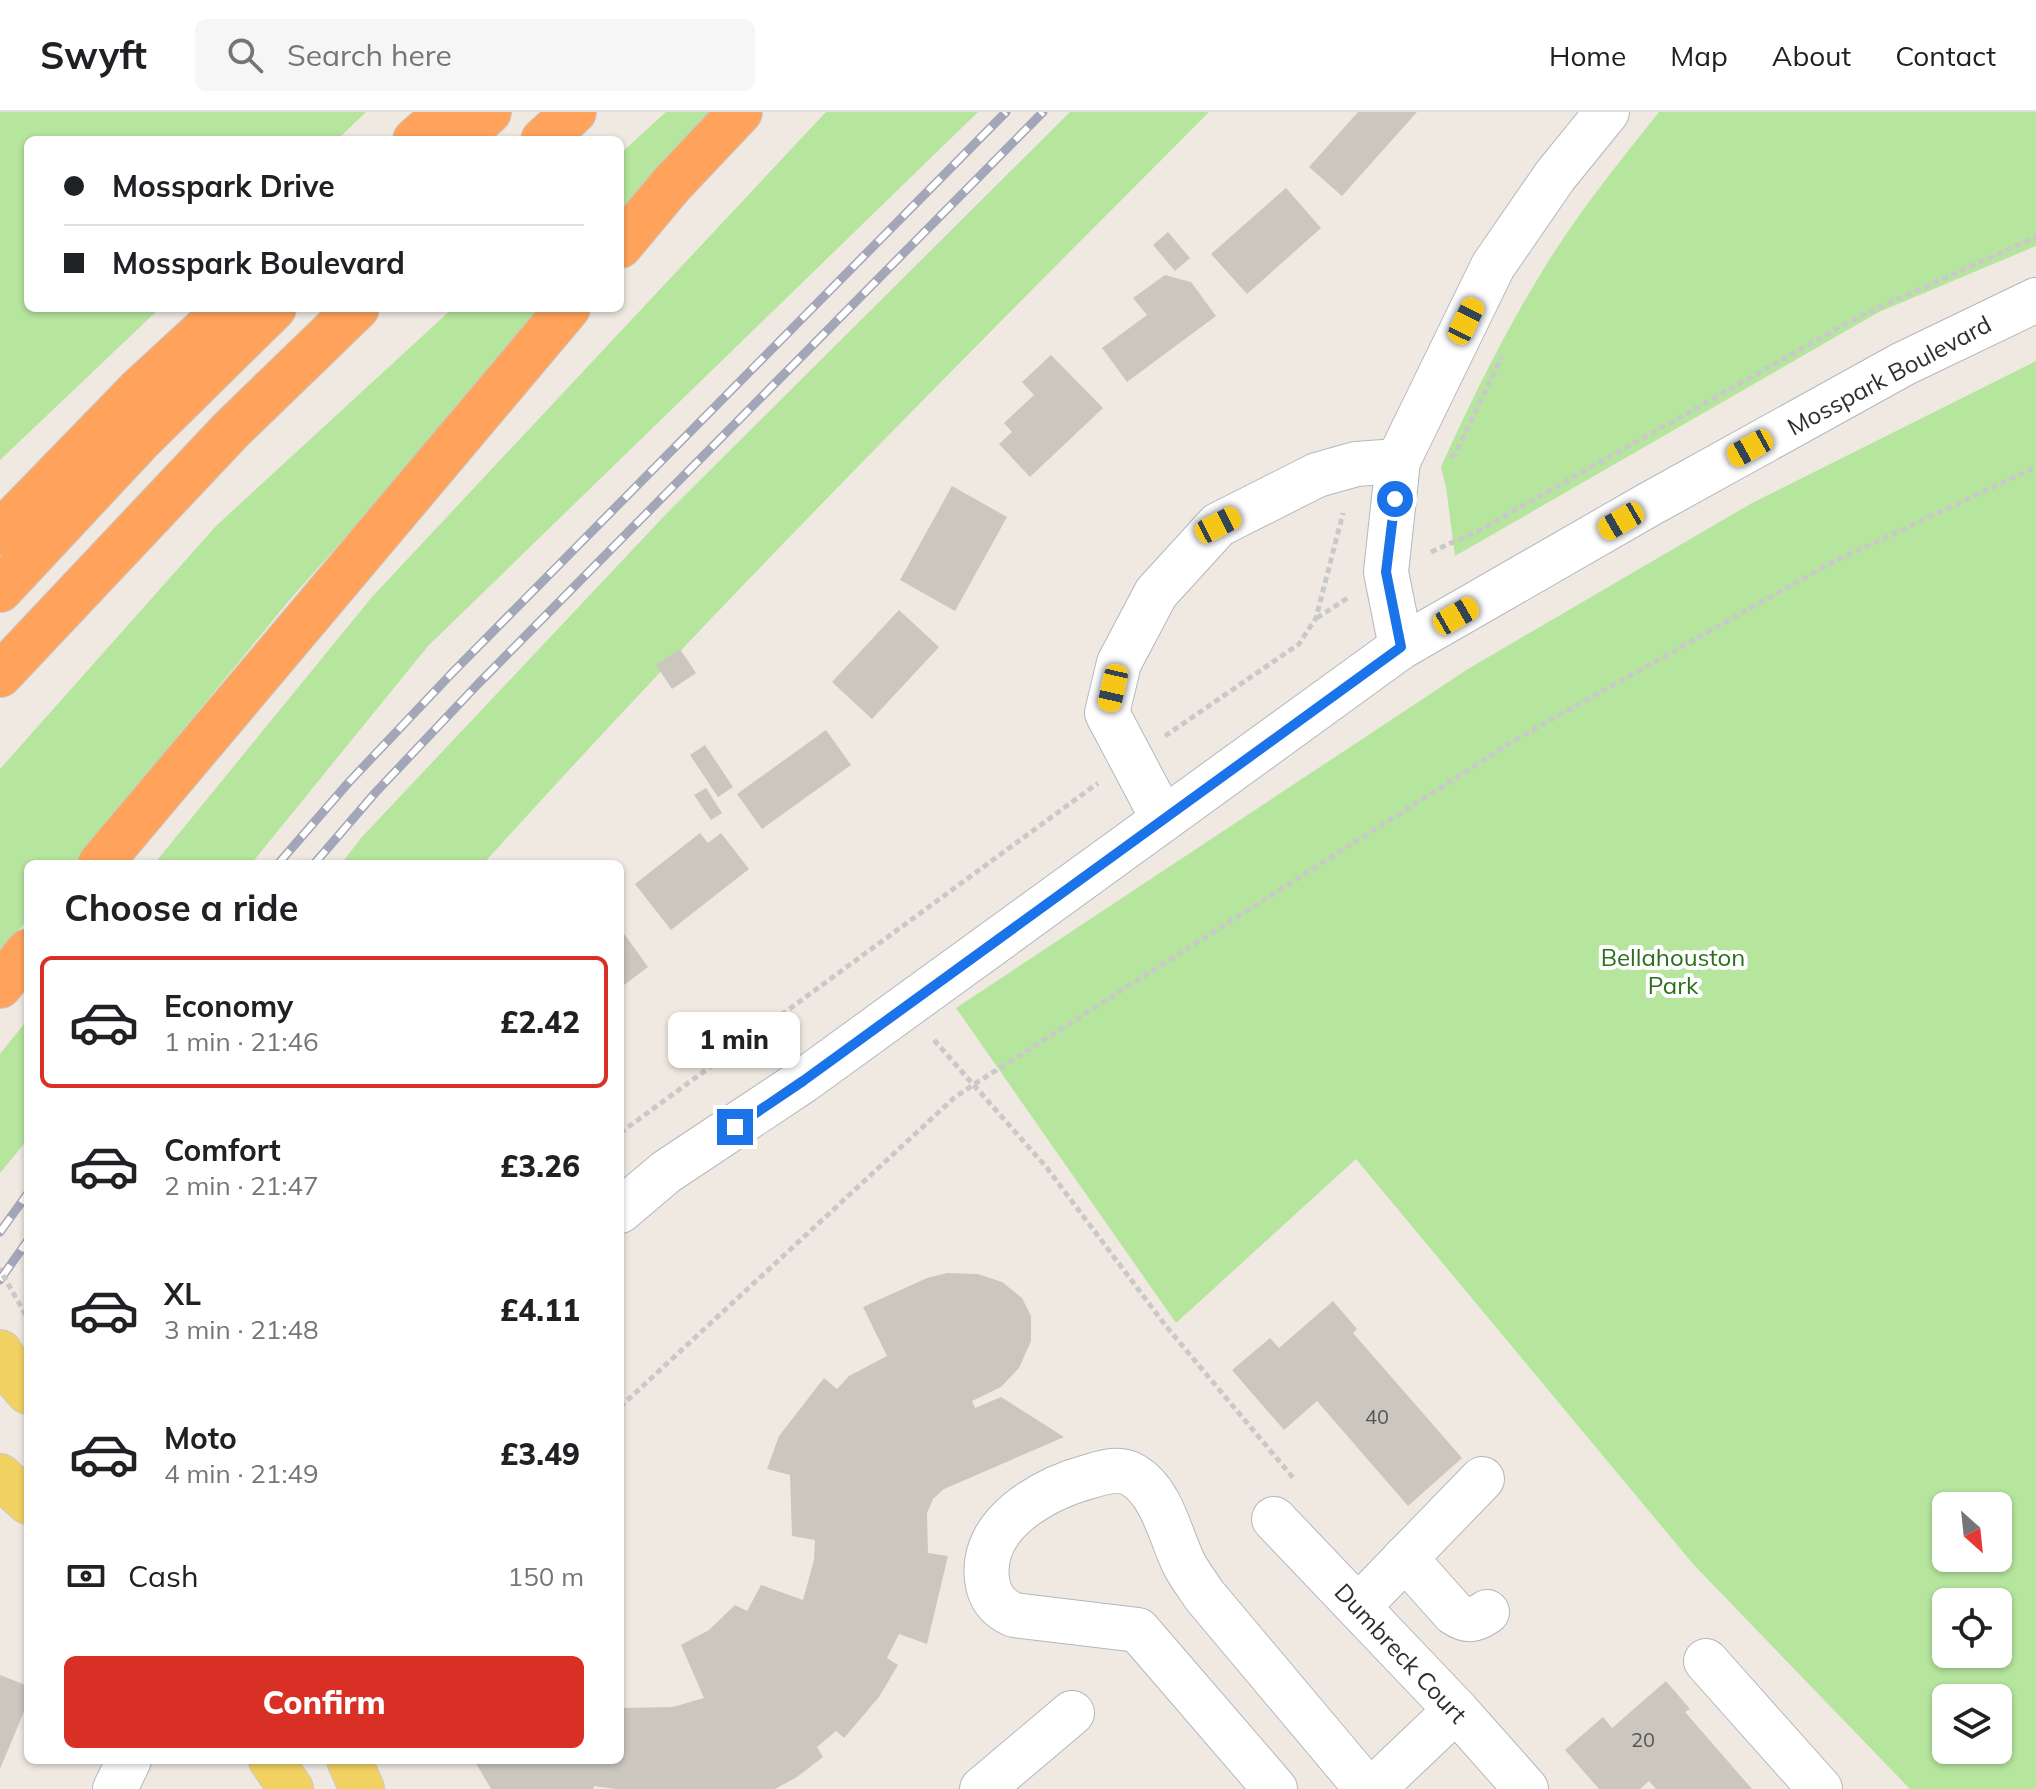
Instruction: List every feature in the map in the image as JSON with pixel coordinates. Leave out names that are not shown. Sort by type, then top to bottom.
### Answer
[{"type":"highway","points":[[420,136],[447,112]]},
{"type":"highway","points":[[462,136],[489,112]]},
{"type":"highway","points":[[547,136],[574,112]]},
{"type":"highway","points":[[624,241],[671,185],[740,112]]},
{"type":"highway","points":[[0,533],[138,391],[224,312]]},
{"type":"highway","points":[[0,590],[141,439],[270,312]]},
{"type":"highway","points":[[0,675],[231,430],[353,312]]},
{"type":"highway","points":[[103,860],[565,312]]},
{"type":"highway","points":[[0,986],[24,956]]},
{"type":"main road","points":[[0,1476],[24,1498]]},
{"type":"main road","points":[[274,1764],[291,1789]]},
{"type":"main road","points":[[351,1764],[362,1789]]},
{"type":"street","points":[[1401,647],[1386,572],[1396,480],[1493,266],[1555,176],[1607,112]]},
{"type":"street","name":"Mosspark Boulevard","points":[[624,1208],[666,1172],[803,1081],[1401,647],[1903,364],[2036,300]]},
{"type":"street","points":[[1163,819],[1107,713],[1119,663],[1156,593],[1218,525],[1317,475],[1356,464],[1396,480]]},
{"type":"street","name":"Mosspark Boulevard","points":[[624,1220],[666,1172]]},
{"type":"street","points":[[1275,1789],[1138,1630],[1014,1615],[999,1607],[990,1592],[986,1574],[990,1553],[1006,1522],[1036,1498],[1070,1481],[1114,1471],[1132,1475],[1153,1494],[1185,1565],[1204,1595],[1370,1789],[1456,1710]]},
{"type":"street","points":[[1358,1607],[1482,1479]]},
{"type":"street","name":"Dumbreck Court","points":[[1274,1519],[1456,1710],[1526,1789]]},
{"type":"street","points":[[1405,1558],[1454,1613],[1464,1620],[1476,1620],[1487,1612]]},
{"type":"street","points":[[1706,1661],[1820,1789]]},
{"type":"street","points":[[982,1789],[1072,1713]]},
{"type":"street","points":[[115,1789],[127,1764]]},
{"type":"path","points":[[1316,618],[1386,572],[1478,531],[1858,317],[2036,237]]},
{"type":"path","points":[[1396,480],[1455,454],[1503,354]]},
{"type":"path","points":[[624,1403],[954,1098],[973,1085],[1517,739],[1831,563],[2036,467]]},
{"type":"path","points":[[905,1006],[1047,1168],[1165,1325],[1296,1480],[1274,1519]]},
{"type":"path","points":[[0,1268],[24,1312]]},
{"type":"green space","points":[[0,112],[366,112],[341,136],[24,136],[24,312],[156,312],[0,460]]},
{"type":"green space","points":[[666,112],[725,112],[624,224],[624,150]]},
{"type":"green space","points":[[826,112],[978,112],[428,646],[254,860],[157,860],[372,597]]},
{"type":"green space","points":[[1070,112],[1209,112],[750,578],[487,860],[344,860],[361,838],[668,512]]},
{"type":"green space","points":[[1659,112],[2036,112],[2036,246],[1879,312],[1455,556],[1441,467],[1503,339],[1546,265],[1614,168]]},
{"type":"green space","points":[[449,312],[545,312],[292,597],[76,860],[24,860],[24,924],[0,953],[0,769],[216,526]]},
{"type":"green space","name":"Bellahouston Park","points":[[2036,361],[2036,1789],[1910,1789],[1693,1564],[1356,1159],[1176,1323],[956,1008],[1468,669],[1752,503]]},
{"type":"green space","points":[[24,1024],[24,1144],[0,1173],[0,1054]]},
{"type":"building","points":[[1358,112],[1417,112],[1342,196],[1309,167]]},
{"type":"building","points":[[1286,188],[1321,228],[1247,294],[1211,254]]},
{"type":"building","points":[[1168,232],[1190,258],[1175,271],[1153,245]]},
{"type":"building","points":[[1165,275],[1191,282],[1216,316],[1127,382],[1102,348],[1147,315],[1133,298]]},
{"type":"building","points":[[1051,355],[1103,408],[1030,477],[999,444],[1012,432],[1004,423],[1034,395],[1022,382]]},
{"type":"building","points":[[952,486],[1007,517],[955,611],[900,580]]},
{"type":"building","points":[[899,610],[939,647],[872,719],[832,682]]},
{"type":"building","points":[[680,649],[696,673],[672,689],[656,665]]},
{"type":"building","points":[[826,730],[851,765],[762,829],[737,794]]},
{"type":"building","points":[[705,745],[733,787],[718,797],[690,755]]},
{"type":"building","points":[[706,788],[722,813],[711,820],[694,795]]},
{"type":"building","points":[[700,833],[708,843],[721,833],[749,869],[671,930],[635,884]]},
{"type":"building","points":[[624,934],[648,967],[624,985]]},
{"type":"building","points":[[947,1273],[978,1274],[1002,1282],[1022,1298],[1031,1316],[1031,1341],[1019,1368],[1001,1387],[972,1401],[975,1408],[1001,1397],[1064,1437],[944,1489],[933,1499],[927,1513],[928,1553],[948,1556],[927,1644],[899,1634],[887,1658],[898,1665],[879,1697],[844,1738],[836,1731],[817,1747],[823,1757],[775,1789],[616,1789],[594,1786],[593,1789],[491,1789],[476,1764],[624,1764],[624,1708],[673,1707],[704,1698],[681,1645],[709,1630],[735,1605],[747,1611],[761,1585],[803,1600],[814,1560],[815,1540],[792,1536],[790,1475],[767,1469],[779,1436],[824,1378],[837,1389],[849,1376],[887,1356],[863,1307],[927,1278]]},
{"type":"building","points":[[1333,1301],[1357,1329],[1353,1333],[1462,1458],[1408,1506],[1317,1401],[1284,1430],[1232,1370],[1270,1338],[1279,1348]]},
{"type":"building","points":[[0,1675],[24,1684],[24,1712],[0,1769]]},
{"type":"building","points":[[1666,1681],[1690,1709],[1685,1712],[1752,1789],[1656,1789],[1649,1781],[1640,1789],[1599,1789],[1565,1750],[1603,1717],[1612,1728]]},
{"type":"railway","points":[[281,860],[349,782],[452,673],[1006,112]]},
{"type":"railway","points":[[317,860],[375,793],[478,684],[1043,112]]},
{"type":"railway","points":[[0,1232],[24,1199]]},
{"type":"railway","points":[[0,1280],[24,1246]]},
{"type":"route","points":[[735,1127],[803,1081],[1401,647],[1386,572],[1395,499]]}]
